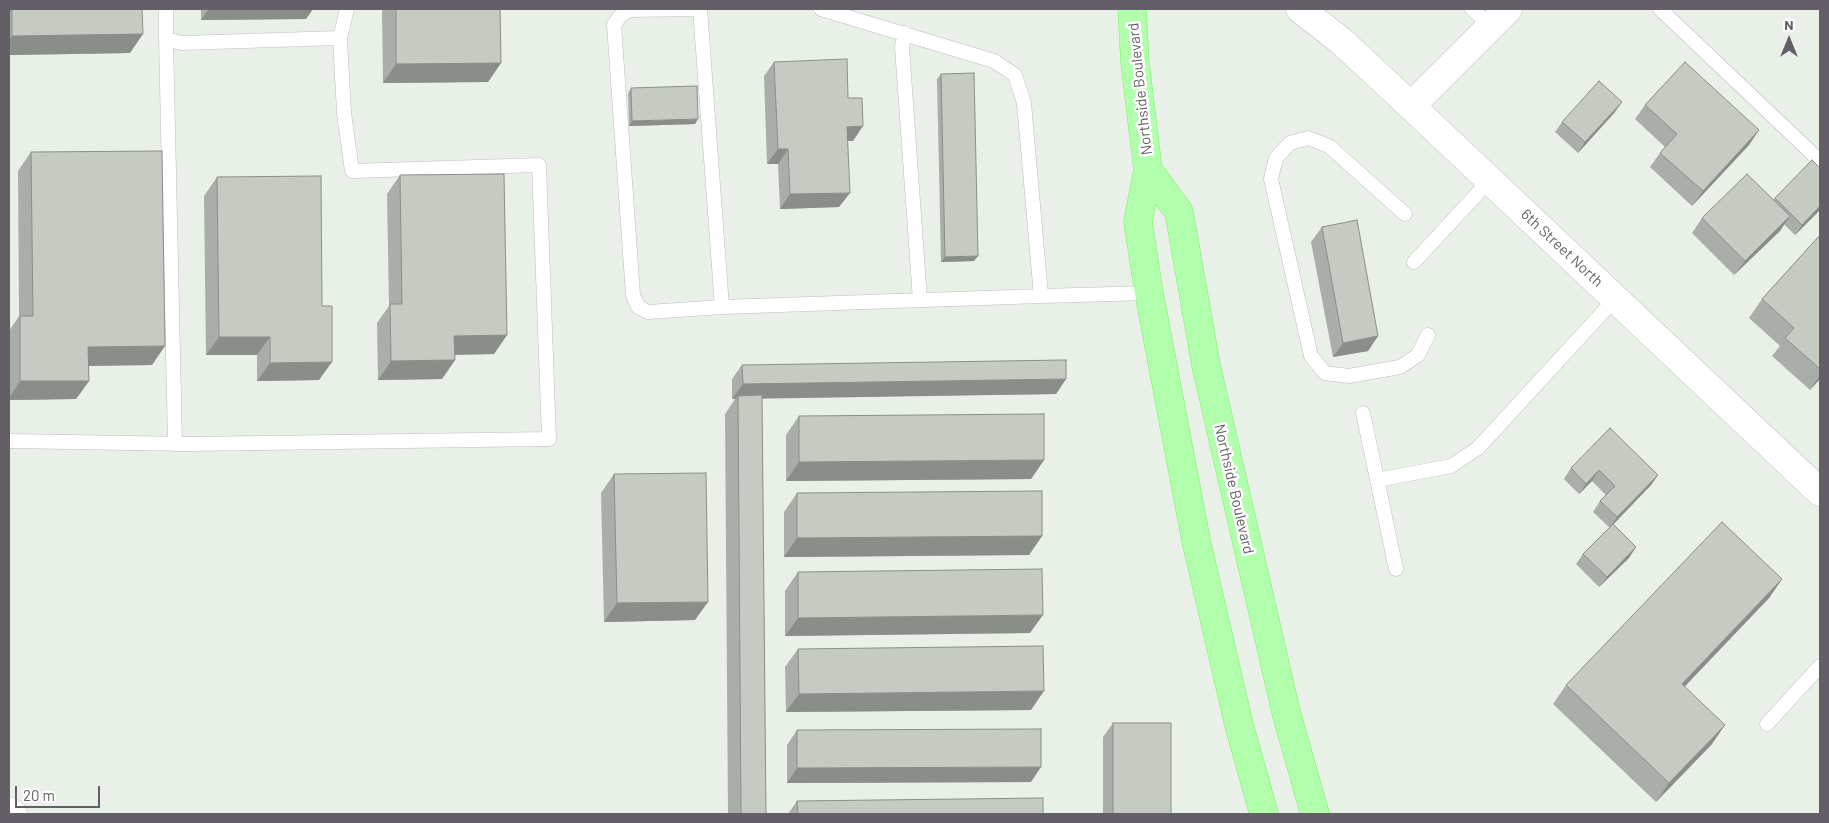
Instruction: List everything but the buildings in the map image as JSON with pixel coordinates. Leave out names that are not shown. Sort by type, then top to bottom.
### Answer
[{"type":"main road","name":"Northside Boulevard","points":[[1132,9],[1135,63],[1148,170],[1138,222],[1149,293],[1196,540],[1239,725],[1264,814]]},
{"type":"main road","name":"Northside Boulevard","points":[[1148,170],[1178,212],[1206,365],[1286,712],[1314,814]]},
{"type":"street","name":"6th Street North","points":[[1300,9],[1340,40],[1820,492]]},
{"type":"street","points":[[1411,106],[1490,14]]},
{"type":"street","points":[[9,811],[12,814]]},
{"type":"lane","points":[[166,9],[176,444]]},
{"type":"lane","points":[[9,441],[176,444],[550,439],[539,165],[352,171],[344,113],[340,38],[347,9]]},
{"type":"lane","points":[[722,307],[700,9],[629,10],[620,16],[614,25],[633,295],[638,306],[648,312],[722,307],[1149,293]]},
{"type":"lane","points":[[821,9],[994,61],[1015,75],[1024,103],[1041,296]]},
{"type":"lane","points":[[1660,9],[1820,161]]},
{"type":"lane","points":[[905,33],[902,47],[920,300]]},
{"type":"lane","points":[[166,39],[181,43],[340,38]]},
{"type":"lane","points":[[1405,214],[1329,146],[1308,138],[1290,143],[1276,158],[1270,179],[1311,356],[1324,373],[1350,376],[1400,367],[1418,356],[1428,335]]},
{"type":"lane","points":[[1414,262],[1490,180]]},
{"type":"lane","points":[[1377,480],[1451,466],[1478,448],[1616,299]]},
{"type":"lane","points":[[1363,413],[1396,570]]},
{"type":"lane","points":[[1767,724],[1820,666]]}]
